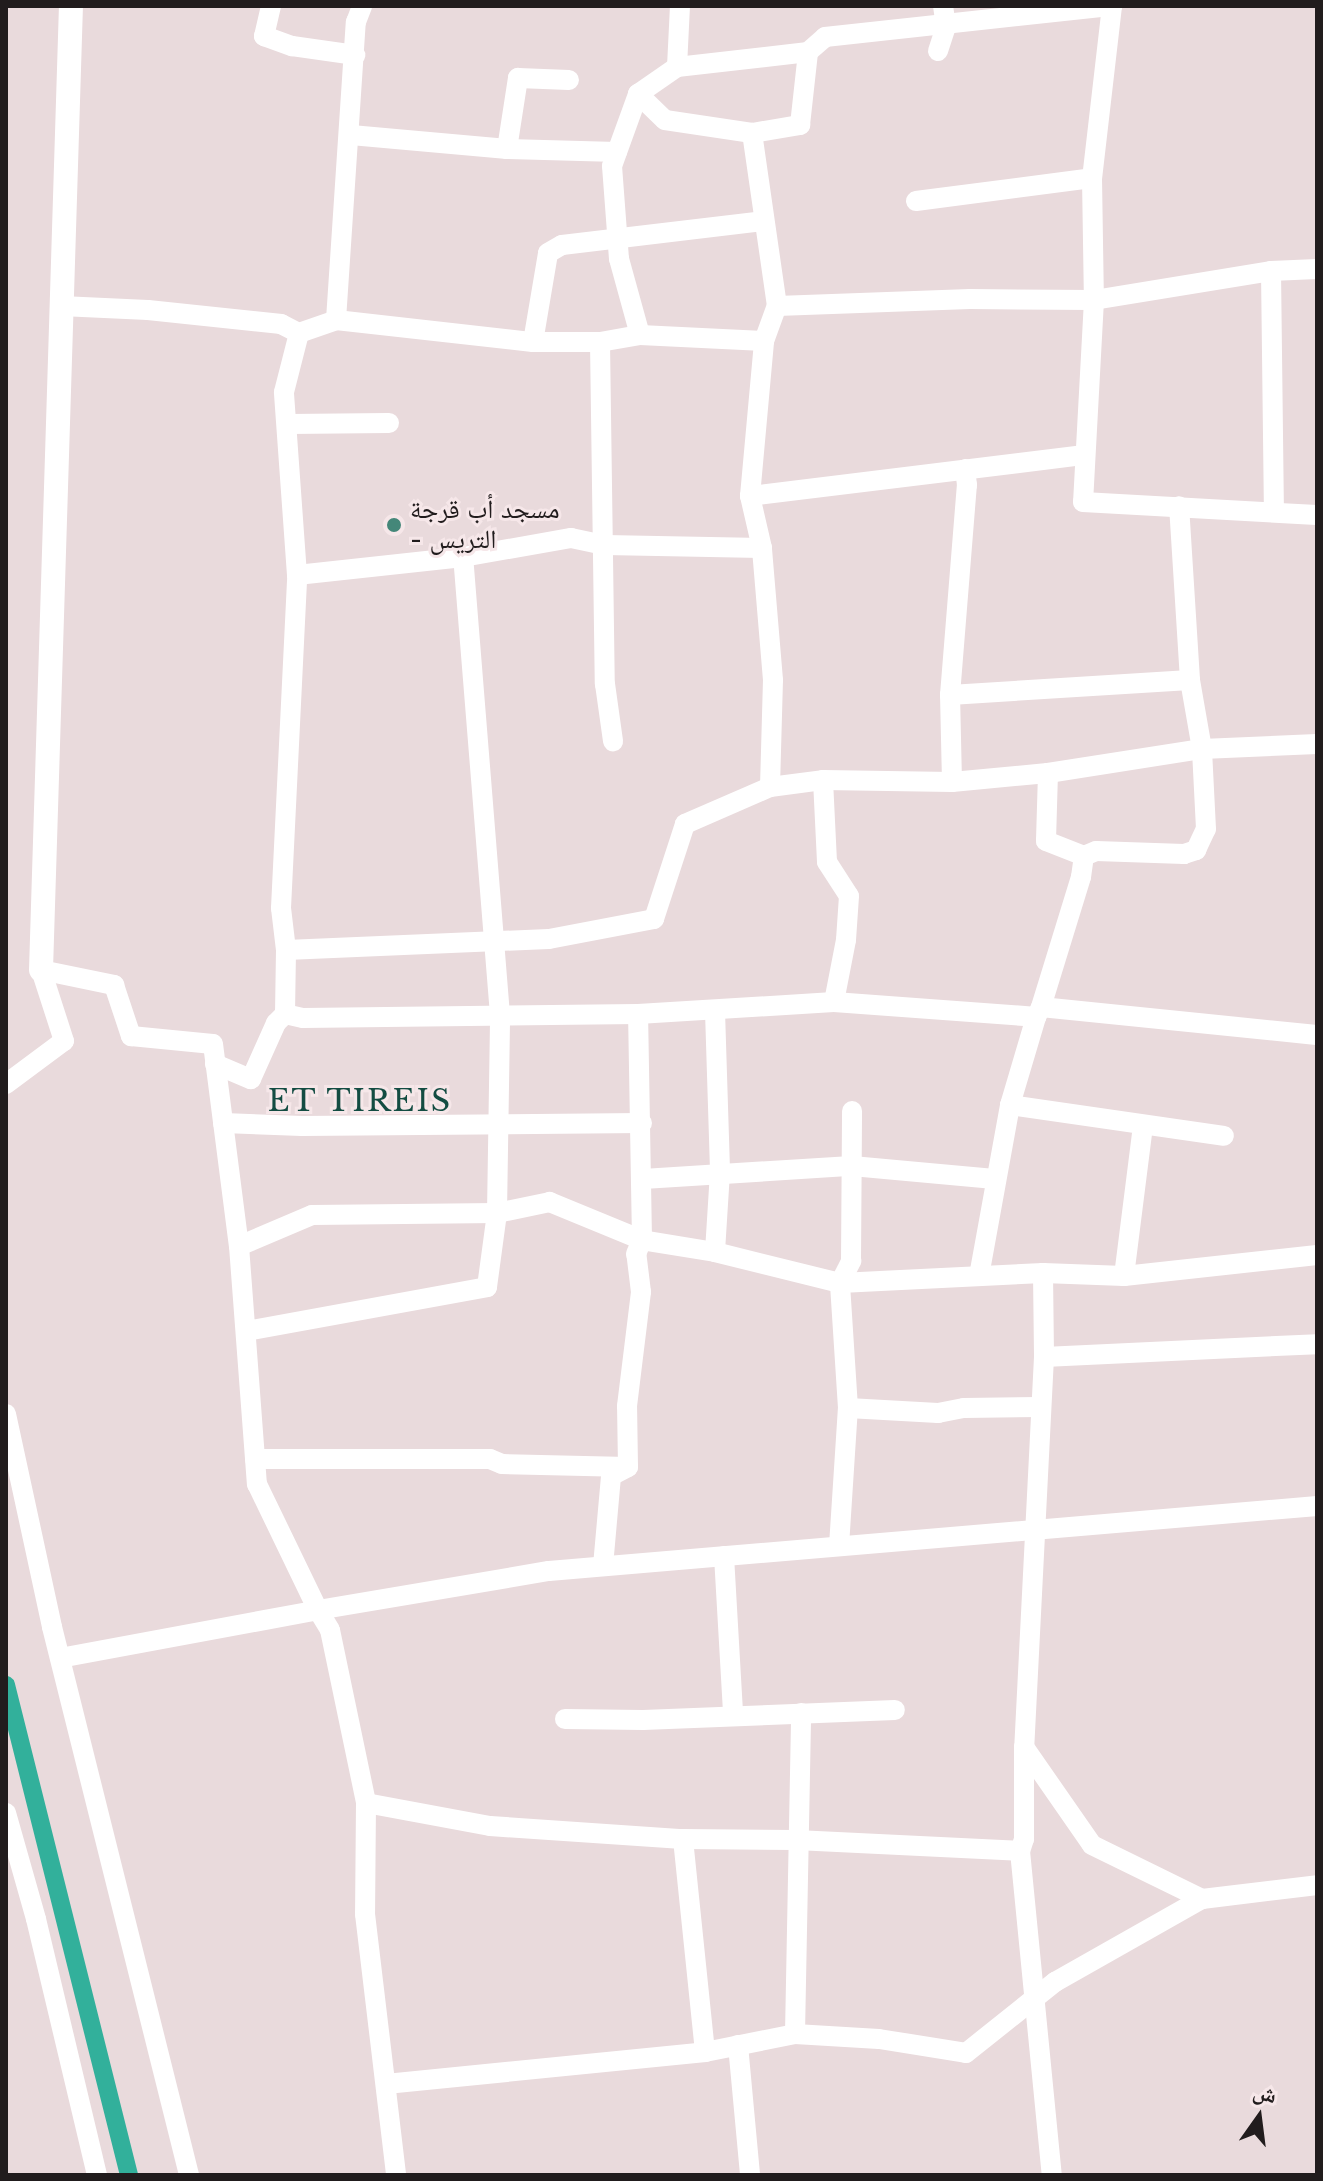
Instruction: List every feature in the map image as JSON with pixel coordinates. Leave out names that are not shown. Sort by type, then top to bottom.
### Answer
[{"type":"street","points":[[6,1084],[64,1041],[41,970],[71,6]]},
{"type":"street","points":[[271,6],[264,36],[292,46],[355,55]]},
{"type":"street","points":[[336,320],[351,135],[356,22],[362,6]]},
{"type":"street","points":[[677,67],[680,6]]},
{"type":"street","points":[[640,335],[619,259],[612,166],[638,94],[677,67],[808,52],[825,37],[944,16],[1112,6],[1092,178],[1094,300],[1083,502],[1317,515]]},
{"type":"street","points":[[938,51],[944,16]]},
{"type":"street","points":[[638,94],[665,120],[752,133],[800,125],[808,52]]},
{"type":"street","points":[[507,149],[518,78],[569,80]]},
{"type":"street","points":[[752,133],[777,306],[764,341],[750,496],[762,548],[773,680],[770,787]]},
{"type":"street","points":[[351,135],[507,149],[617,152]]},
{"type":"street","points":[[916,201],[1092,178]]},
{"type":"street","points":[[533,342],[548,253],[562,245],[618,241],[763,221]]},
{"type":"street","points":[[777,306],[970,299],[1094,300],[1271,271],[1317,269]]},
{"type":"street","points":[[1271,271],[1274,512]]},
{"type":"street","points":[[61,306],[148,310],[281,324],[299,333],[336,320],[533,342],[600,342],[640,335],[764,341]]},
{"type":"street","points":[[215,1064],[251,1079],[276,1023],[285,1014],[286,950],[282,878],[297,575],[287,434],[289,424],[284,392],[299,333]]},
{"type":"street","points":[[600,342],[605,684],[613,741]]},
{"type":"street","points":[[289,424],[389,423]]},
{"type":"street","points":[[750,496],[1085,455]]},
{"type":"street","points":[[952,782],[950,695],[967,485],[965,469]]},
{"type":"street","points":[[1048,773],[1046,841],[1084,856],[1096,851],[1184,854],[1196,850],[1206,829],[1202,749],[1190,680],[1179,506]]},
{"type":"street","points":[[297,575],[463,557],[571,538],[605,545],[762,548]]},
{"type":"street","points":[[246,1331],[487,1287],[497,1213],[500,1015],[463,557]]},
{"type":"street","points":[[950,695],[1190,680]]},
{"type":"street","points":[[286,950],[549,939],[654,919],[685,824],[770,787],[823,780],[952,782],[1048,773],[1202,749],[1317,744]]},
{"type":"street","points":[[823,780],[827,862],[849,896],[846,940],[834,1002]]},
{"type":"street","points":[[979,1276],[994,1179],[1010,1105],[1081,877],[1084,856]]},
{"type":"street","points":[[41,970],[114,985],[131,1036],[213,1044],[239,1246],[257,1484],[330,1630],[366,1803],[365,1914],[396,2175]]},
{"type":"street","points":[[285,1014],[303,1018],[638,1014],[834,1002],[1038,1012],[1317,1035]]},
{"type":"street","points":[[715,1011],[720,1172],[715,1252]]},
{"type":"street","points":[[628,1467],[627,1406],[641,1292],[636,1254],[642,1240],[643,1179],[638,1014]]},
{"type":"street","points":[[1010,1105],[1224,1136]]},
{"type":"street","points":[[839,1546],[848,1408],[840,1283],[851,1261],[852,1111]]},
{"type":"street","points":[[223,1123],[302,1126],[642,1123]]},
{"type":"street","points":[[1124,1276],[1143,1125]]},
{"type":"street","points":[[643,1179],[852,1166],[994,1179]]},
{"type":"street","points":[[239,1246],[312,1215],[497,1213],[550,1202],[642,1240],[715,1252],[840,1283],[1043,1273],[1124,1276],[1317,1255]]},
{"type":"street","points":[[1043,1273],[1044,1357],[1024,1747],[1024,1839],[1020,1851],[1052,2175]]},
{"type":"street","points":[[1044,1357],[1317,1344]]},
{"type":"street","points":[[848,1408],[938,1413],[964,1408],[1040,1407]]},
{"type":"street","points":[[6,1414],[60,1658],[189,2175]]},
{"type":"street","points":[[255,1459],[490,1459],[502,1464],[628,1467]]},
{"type":"street","points":[[603,1566],[611,1476],[628,1467]]},
{"type":"street","points":[[60,1658],[549,1571],[1317,1506]]},
{"type":"street","points":[[724,1556],[733,1714]]},
{"type":"street","points":[[565,1719],[643,1720],[733,1714],[895,1710]]},
{"type":"street","points":[[795,2034],[796,1840],[801,1713]]},
{"type":"street","points":[[1024,1747],[1092,1845],[1202,1899]]},
{"type":"street","points":[[366,1803],[490,1826],[683,1839],[796,1840],[1020,1851]]},
{"type":"street","points":[[6,1813],[36,1919],[97,2175]]},
{"type":"street","points":[[683,1839],[705,2052]]},
{"type":"street","points":[[386,2084],[705,2052],[795,2034],[879,2039],[966,2053],[1055,1982],[1202,1899],[1317,1885]]},
{"type":"street","points":[[738,2045],[750,2175]]},
{"type":"waterway","points":[[6,1685],[129,2175]]},
{"type":"place","name":"مسجد أب قرجة - التريس","points":[[394,525]]},
{"type":"district","name":"ET TIREIS","points":[[360,1101]]}]
